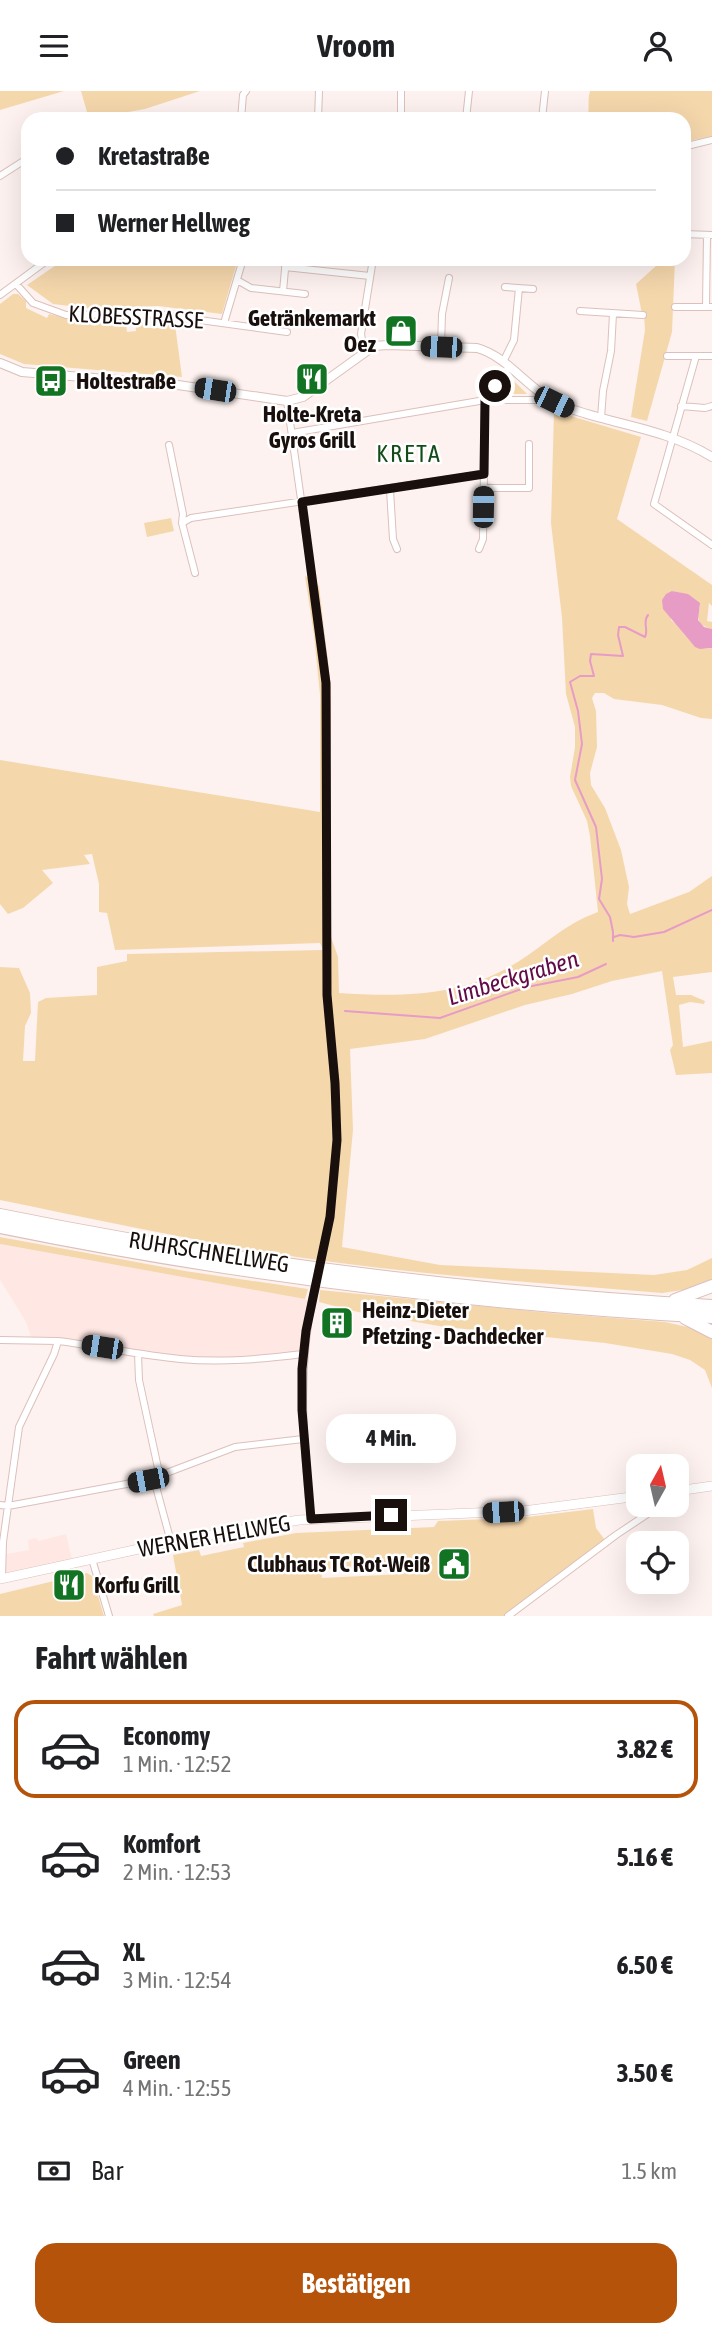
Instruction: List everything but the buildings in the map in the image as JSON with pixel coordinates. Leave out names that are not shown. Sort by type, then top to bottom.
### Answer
[{"type":"highway","name":"RUHRSCHNELLWEG","points":[[0,1215],[170,1247],[304,1267],[480,1288],[712,1305]]},
{"type":"highway","name":"RUHRSCHNELLWEG","points":[[0,1227],[194,1263],[359,1286],[530,1304],[712,1317]]},
{"type":"highway","points":[[650,1302],[686,1297],[712,1286]]},
{"type":"highway","points":[[664,1314],[683,1318],[712,1332]]},
{"type":"main road","points":[[690,1489],[712,1486]]},
{"type":"main road","name":"WERNER HELLWEG","points":[[1,1578],[171,1542],[311,1519],[513,1512],[626,1498]]},
{"type":"street","points":[[242,112],[243,95],[246,91]]},
{"type":"street","points":[[318,112],[319,91]]},
{"type":"street","points":[[401,91],[401,112]]},
{"type":"street","points":[[467,112],[469,91]]},
{"type":"street","points":[[543,112],[545,91]]},
{"type":"street","points":[[691,145],[712,140]]},
{"type":"street","points":[[0,176],[21,162]]},
{"type":"street","points":[[675,307],[709,307],[710,235],[691,234]]},
{"type":"street","points":[[0,295],[40,266]]},
{"type":"street","name":"KLOBESSTRASSE","points":[[224,323],[241,266]]},
{"type":"street","points":[[283,291],[286,266]]},
{"type":"street","points":[[305,266],[370,276]]},
{"type":"street","points":[[364,352],[361,334],[372,266]]},
{"type":"street","points":[[441,347],[442,314],[449,278]]},
{"type":"street","points":[[237,280],[251,288],[305,294]]},
{"type":"street","name":"KLOBESSTRASSE","points":[[16,284],[33,303],[66,315],[154,314],[287,332]]},
{"type":"street","points":[[505,287],[533,289]]},
{"type":"street","points":[[479,549],[482,539],[485,400],[506,365],[514,340],[519,288]]},
{"type":"street","points":[[580,311],[643,315]]},
{"type":"street","points":[[601,418],[611,351],[613,314]]},
{"type":"street","points":[[0,363],[22,372],[194,387],[287,401],[308,394],[364,352],[379,345],[477,348],[491,353],[544,396],[567,408],[673,437],[712,457]]},
{"type":"street","points":[[667,356],[712,356]]},
{"type":"street","points":[[696,356],[654,504],[712,545]]},
{"type":"street","points":[[292,433],[485,400],[540,400],[544,396]]},
{"type":"street","points":[[287,401],[324,661],[327,707],[327,995],[337,1140],[330,1217],[303,1354],[303,1439],[311,1519]]},
{"type":"street","points":[[681,406],[712,406]]},
{"type":"street","points":[[484,488],[529,488],[529,444]]},
{"type":"street","points":[[169,445],[183,514],[182,523],[195,573]]},
{"type":"street","points":[[182,523],[191,518],[484,474]]},
{"type":"street","points":[[390,489],[393,539],[397,549]]},
{"type":"street","points":[[0,1341],[58,1341],[138,1354],[209,1360],[253,1360],[303,1354]]},
{"type":"street","points":[[1,1578],[19,1427],[58,1341]]},
{"type":"street","points":[[138,1354],[139,1380],[158,1468],[155,1483],[171,1542]]},
{"type":"street","points":[[0,1505],[8,1506],[156,1477],[235,1447],[303,1439]]},
{"type":"street","points":[[508,1616],[643,1517]]},
{"type":"street","points":[[92,1559],[109,1616]]},
{"type":"shaded area","points":[[0,91],[64,91],[0,110]]},
{"type":"shaded area","points":[[81,91],[200,91],[145,109],[128,112],[87,112]]},
{"type":"shaded area","points":[[590,91],[712,91],[712,136],[691,140],[691,112],[588,112]]},
{"type":"shaded area","points":[[55,266],[236,266],[222,314],[158,306],[87,308],[53,304],[27,285]]},
{"type":"shaded area","points":[[656,266],[675,266],[672,332],[647,421],[631,417],[645,330],[636,284]]},
{"type":"shaded area","points":[[13,294],[18,294],[26,301],[26,308],[47,318],[49,314],[71,319],[125,318],[127,332],[136,331],[135,318],[145,317],[146,328],[161,328],[162,317],[174,317],[182,377],[24,364],[0,354],[0,304]]},
{"type":"shaded area","points":[[511,378],[527,394],[496,394]]},
{"type":"shaded area","points":[[554,411],[641,437],[617,519],[712,585],[712,606],[709,603],[707,621],[712,622],[712,629],[699,621],[700,606],[694,599],[672,591],[671,620],[694,644],[705,649],[712,648],[712,719],[662,705],[614,699],[604,693],[595,693],[592,698],[596,711],[597,747],[590,773],[591,785],[605,808],[621,850],[629,887],[627,904],[630,914],[689,892],[712,876],[712,972],[673,977],[676,995],[691,995],[705,1001],[704,1004],[690,1002],[679,1005],[683,1047],[712,1041],[712,1073],[676,1075],[670,1050],[673,1045],[662,971],[612,981],[525,1005],[425,1039],[350,1049],[353,1130],[342,1247],[440,1265],[654,1275],[687,1270],[712,1258],[712,1280],[689,1289],[662,1293],[380,1268],[212,1243],[0,1200],[0,967],[19,968],[30,993],[31,1013],[25,1026],[23,1061],[35,1061],[38,1002],[46,998],[97,995],[97,967],[127,961],[127,954],[323,950],[320,943],[115,950],[107,913],[99,912],[99,884],[92,854],[84,855],[90,864],[42,870],[53,883],[23,908],[8,914],[0,904],[0,760],[320,812],[320,695],[305,576],[319,586],[331,688],[331,937],[338,957],[339,993],[428,993],[470,984],[511,966],[562,930],[598,912],[587,821],[571,786],[570,777],[575,727],[566,694],[562,618],[551,523]]},
{"type":"shaded area","points":[[171,518],[174,531],[147,537],[144,523]]},
{"type":"shaded area","points":[[672,591],[688,594],[700,603],[698,620],[704,627],[712,629],[712,648],[695,647],[663,609],[662,600]]},
{"type":"shaded area","points":[[0,1237],[185,1271],[308,1289],[305,1299],[0,1244]]},
{"type":"shaded area","points":[[0,1244],[312,1300],[303,1354],[209,1360],[32,1340],[26,1322],[0,1280]]},
{"type":"shaded area","points":[[320,1290],[665,1322],[696,1329],[712,1337],[712,1388],[705,1370],[690,1360],[672,1354],[605,1343],[445,1327],[358,1312],[319,1302]]},
{"type":"shaded area","points":[[593,1509],[596,1528],[605,1540],[506,1616],[153,1614],[182,1605],[173,1555],[199,1550],[201,1556],[244,1547],[243,1543],[296,1533],[434,1527],[438,1521],[519,1518]],"holes":[[[404,1567],[404,1574],[322,1578],[321,1569]]]},
{"type":"shaded area","points":[[66,1534],[72,1559],[0,1575],[6,1554],[29,1550],[28,1540],[36,1538],[38,1541]]},
{"type":"shaded area","points":[[87,1573],[92,1576],[104,1616],[0,1616],[0,1594]]},
{"type":"waterway","name":"Limbeckgraben","points":[[613,941],[610,917],[599,899],[602,879],[596,827],[575,780],[582,744],[578,711],[570,682],[580,676],[594,676],[591,654],[623,656],[619,627],[625,627],[645,637],[648,615]]},
{"type":"waterway","points":[[614,937],[664,932],[712,910]]},
{"type":"waterway","name":"Limbeckgraben","points":[[345,1011],[440,1018],[527,987],[578,977],[606,964]]},
{"type":"place","name":"Getränkemarkt Oez","points":[[401,331]]},
{"type":"place","name":"Holte-Kreta Gyros Grill","points":[[312,379]]},
{"type":"place","name":"Holtestraße","points":[[51,381]]},
{"type":"place","name":"Heinz-Dieter Pfetzing - Dachdecker","points":[[337,1323]]},
{"type":"place","name":"Clubhaus TC Rot-Weiß","points":[[454,1564]]},
{"type":"place","name":"Korfu Grill","points":[[69,1585]]},
{"type":"district","name":"KRETA","points":[[409,454]]},
{"type":"route","points":[[391,1515],[311,1519],[303,1439],[303,1354],[330,1217],[337,1140],[327,995],[326,683],[302,502],[484,474],[485,400],[495,386]]}]
